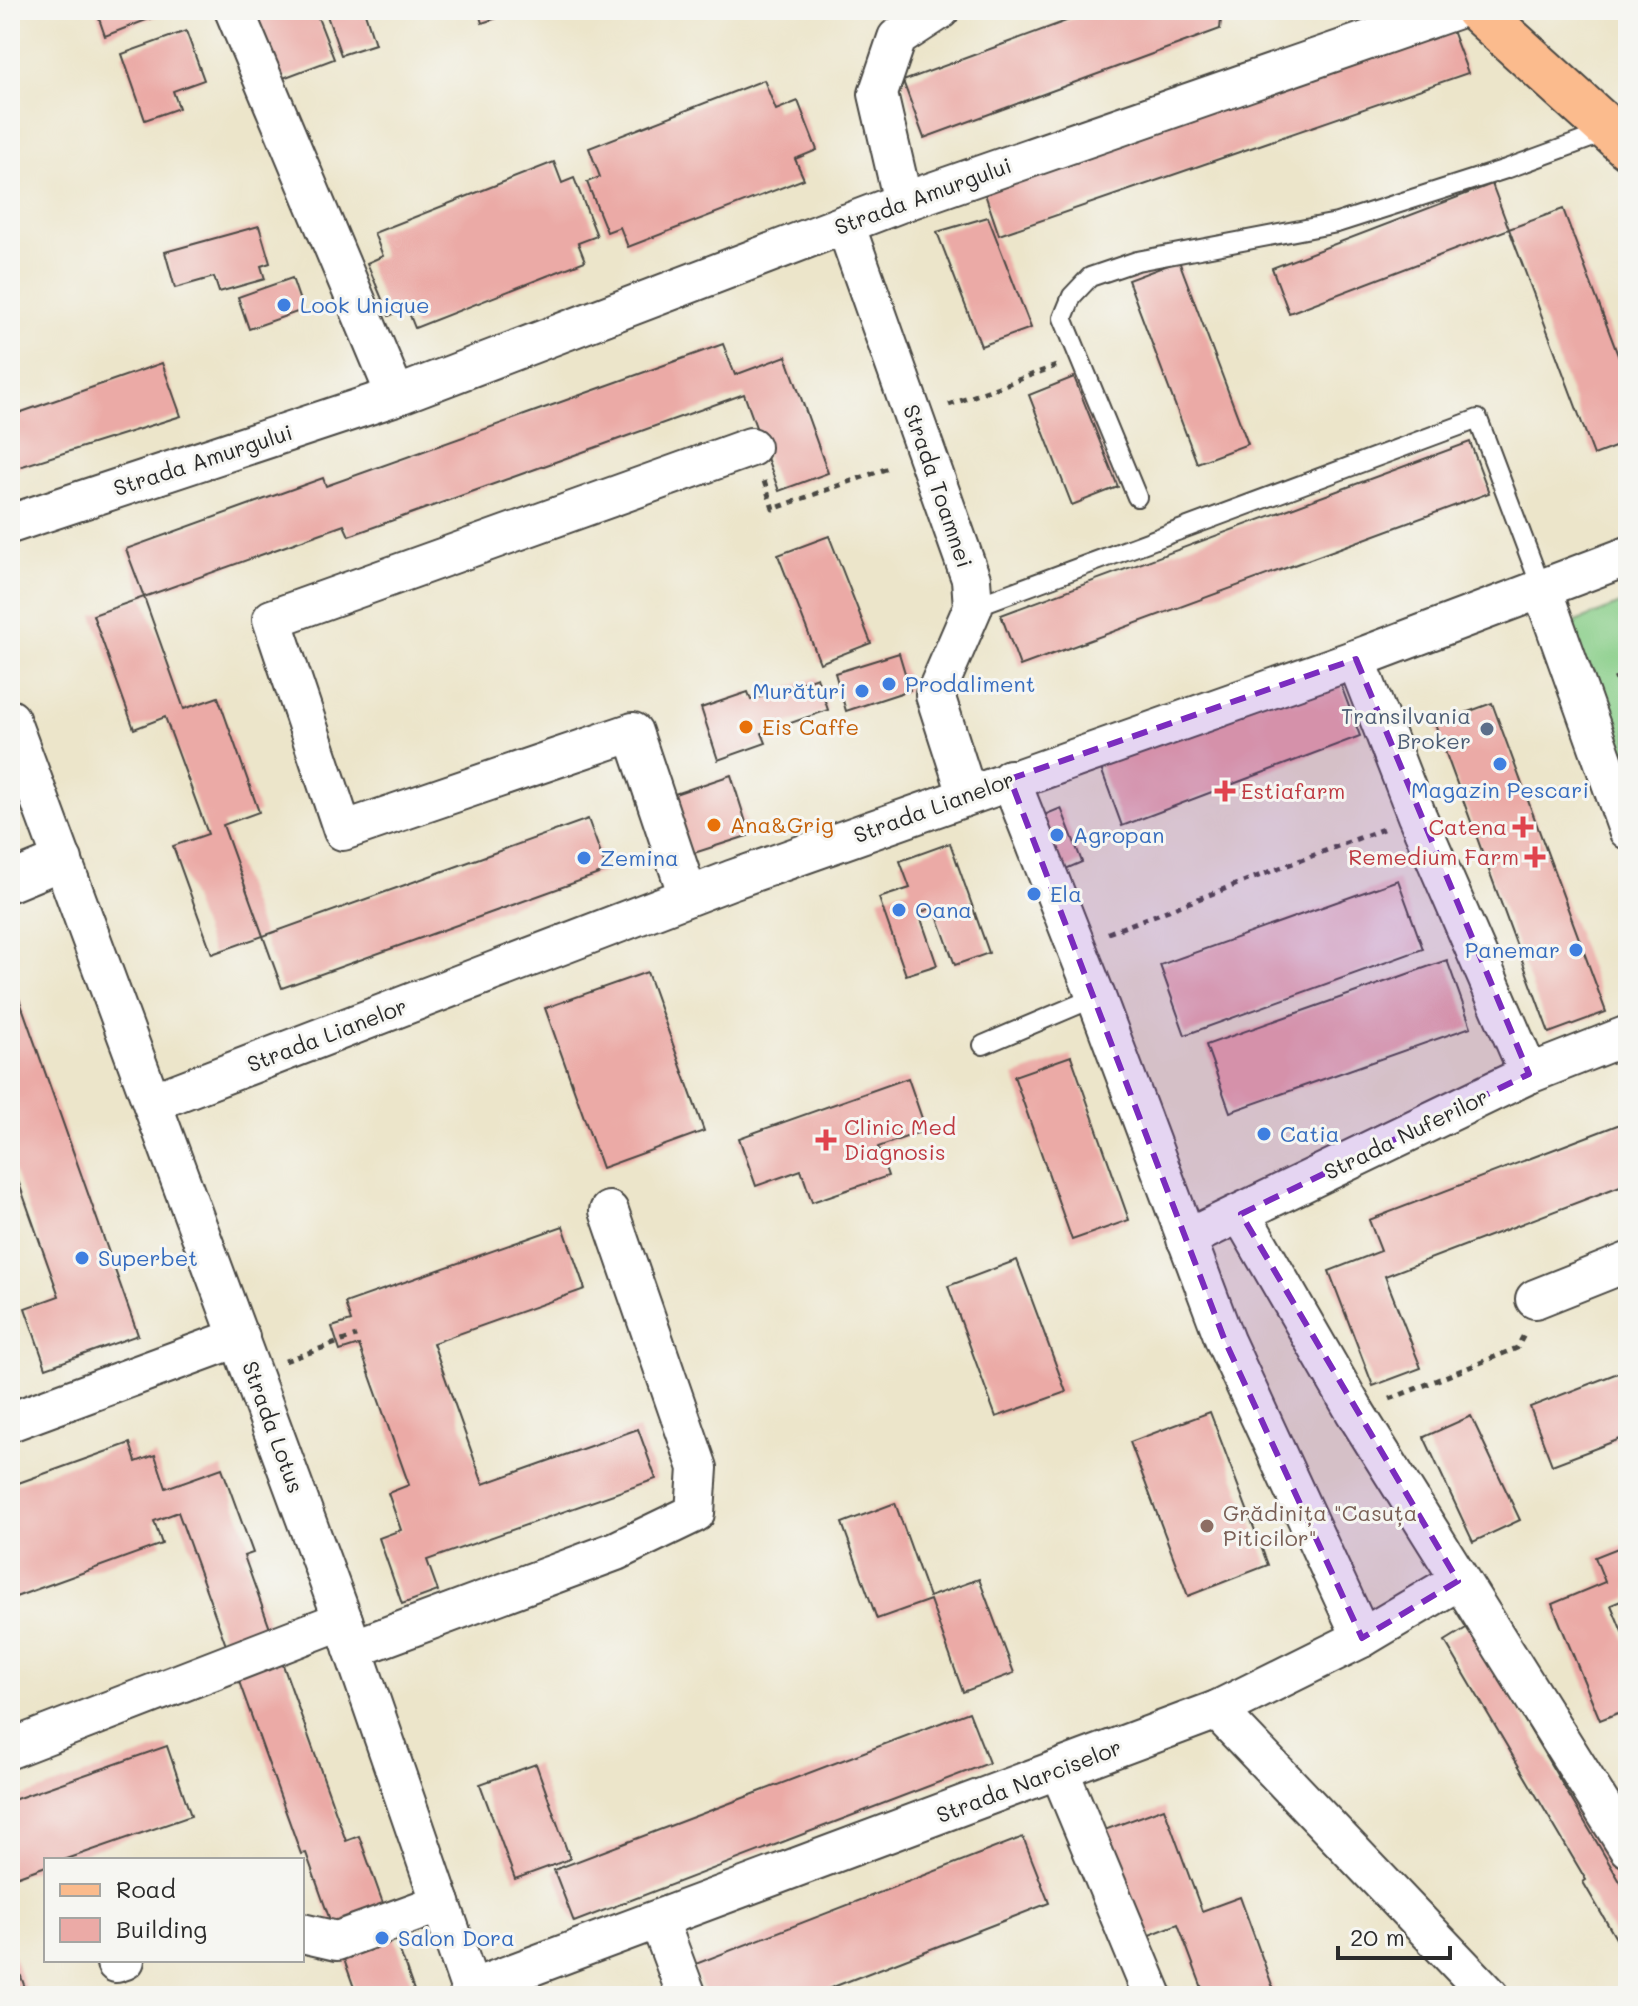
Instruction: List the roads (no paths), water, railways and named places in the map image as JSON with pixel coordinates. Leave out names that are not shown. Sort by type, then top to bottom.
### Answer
[{"type":"main road","points":[[1477,10],[1619,139]]},
{"type":"street","points":[[234,10],[396,396]]},
{"type":"street","points":[[903,202],[878,94],[897,38],[940,10]]},
{"type":"street","name":"Strada Amurgului","points":[[10,524],[396,396],[903,202],[1455,10]]},
{"type":"street","name":"Strada Toamnei","points":[[845,224],[971,579],[973,607]]},
{"type":"street","points":[[688,896],[633,732],[343,831],[272,619],[751,447]]},
{"type":"street","name":"Strada Lianelor","points":[[153,1102],[688,896],[967,794],[1356,659],[1628,556]]},
{"type":"street","points":[[1542,589],[1628,830]]},
{"type":"street","points":[[967,794],[935,695],[973,607]]},
{"type":"street","points":[[1356,659],[1417,816],[1529,1074]]},
{"type":"street","name":"Strada Lotus","points":[[10,719],[253,1372],[472,1993]]},
{"type":"street","points":[[1010,779],[1096,997],[1225,1341],[1362,1638]]},
{"type":"street","points":[[10,882],[63,860]]},
{"type":"street","name":"Strada Nuferilor","points":[[1186,1239],[1529,1074],[1628,1035]]},
{"type":"street","points":[[10,1749],[348,1635],[616,1551],[695,1513],[698,1468],[609,1211]]},
{"type":"street","points":[[1241,1214],[1355,1412],[1458,1581],[1628,1848]]},
{"type":"street","points":[[1535,1299],[1628,1262]]},
{"type":"street","points":[[10,1422],[240,1337]]},
{"type":"street","name":"Strada Narciselor","points":[[472,1993],[1217,1710],[1362,1638],[1458,1581]]},
{"type":"street","points":[[1217,1710],[1490,1996]]},
{"type":"street","points":[[1059,1770],[1153,1996]]},
{"type":"street","points":[[304,1933],[337,1941],[441,1903]]},
{"type":"street","points":[[659,1921],[687,1996]]},
{"type":"lane","points":[[1137,497],[1063,318],[1072,296],[1090,277],[1137,261],[1337,223],[1506,169],[1619,139]]},
{"type":"lane","points":[[973,607],[1478,419],[1542,589]]},
{"type":"lane","points":[[983,1045],[1096,997]]},
{"type":"place","name":"Look Unique","points":[[284,305]]},
{"type":"place","name":"Prodaliment","points":[[889,684]]},
{"type":"place","name":"Murături","points":[[862,691]]},
{"type":"place","name":"Eis Caffe","points":[[746,727]]},
{"type":"place","name":"Transilvania Broker","points":[[1487,729]]},
{"type":"place","name":"Magazin Pescari","points":[[1500,764]]},
{"type":"place","name":"Estiafarm","points":[[1225,791]]},
{"type":"place","name":"Ana&Grig","points":[[714,825]]},
{"type":"place","name":"Catena","points":[[1523,827]]},
{"type":"place","name":"Agropan","points":[[1057,835]]},
{"type":"place","name":"Remedium Farm","points":[[1535,857]]},
{"type":"place","name":"Zemina","points":[[584,858]]},
{"type":"place","name":"Ela","points":[[1034,894]]},
{"type":"place","name":"Oana","points":[[899,910]]},
{"type":"place","name":"Panemar","points":[[1576,950]]},
{"type":"place","name":"Catia","points":[[1264,1134]]},
{"type":"place","name":"Clinic Med Diagnosis","points":[[826,1140]]},
{"type":"place","name":"Superbet","points":[[82,1258]]},
{"type":"place","name":"Grădinița \"Casuța Piticilor\"","points":[[1207,1526]]},
{"type":"place","name":"Salon Dora","points":[[382,1938]]}]
